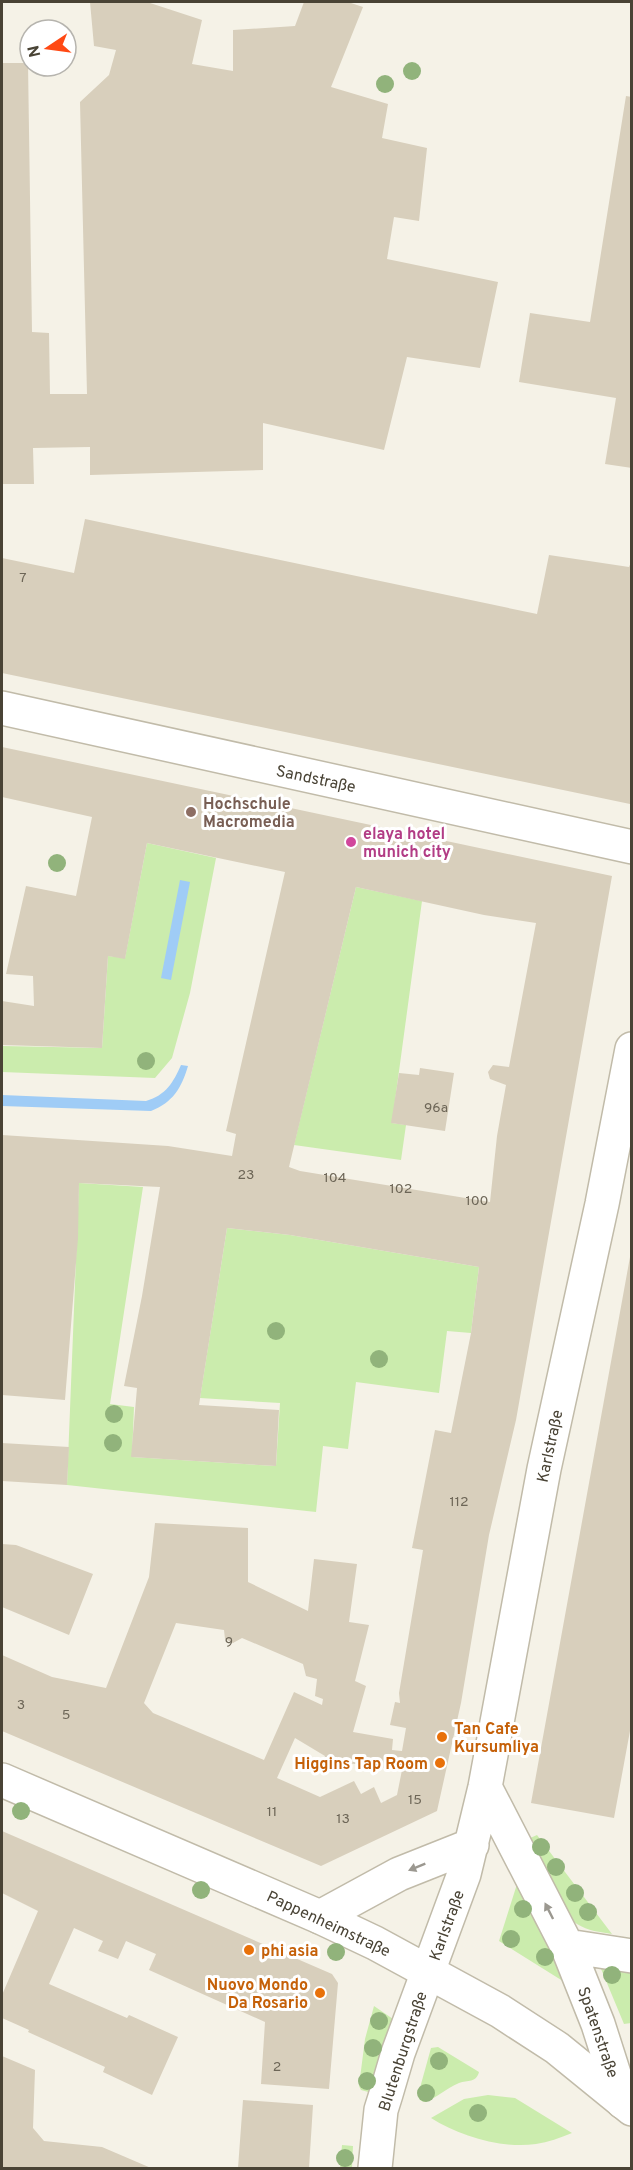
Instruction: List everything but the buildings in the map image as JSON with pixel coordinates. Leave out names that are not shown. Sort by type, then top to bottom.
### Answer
[{"type":"street","name":"Sandstraße","points":[[2,708],[632,847]]},
{"type":"street","name":"Karlstraße","points":[[429,1971],[458,1893],[485,1787],[544,1469],[602,1204],[632,1049]]},
{"type":"street","name":"Pappenheimstraße","points":[[2,1780],[320,1917],[429,1971],[500,2011],[629,2099]]},
{"type":"street","name":"Spatenstraße","points":[[485,1787],[567,1946],[629,2099]]},
{"type":"street","points":[[320,1917],[399,1874],[471,1845]]},
{"type":"street","points":[[567,1946],[632,1956]]},
{"type":"street","name":"Blutenburgstraße","points":[[375,2169],[381,2110],[429,1971]]},
{"type":"green space","points":[[147,843],[216,858],[190,993],[172,1058],[155,1078],[2,1072],[2,1046],[102,1048],[108,956],[125,958]]},
{"type":"green space","points":[[356,887],[422,901],[392,1123],[406,1125],[401,1160],[294,1145]]},
{"type":"green space","points":[[79,1183],[143,1187],[110,1404],[134,1407],[132,1457],[276,1466],[280,1403],[200,1398],[227,1228],[290,1235],[479,1267],[471,1333],[447,1331],[439,1393],[356,1382],[348,1449],[323,1446],[316,1512],[67,1485]]},
{"type":"green space","points":[[537,1835],[612,1934],[594,1931],[577,1924],[563,1909],[528,1839]]},
{"type":"green space","points":[[518,1881],[566,1983],[499,1941]]},
{"type":"green space","points":[[599,1964],[631,1966],[631,2023],[624,2024]]},
{"type":"green space","points":[[374,2006],[393,2019],[393,2022],[372,2093],[361,2090],[359,2086],[365,2039]]},
{"type":"green space","points":[[438,2047],[479,2072],[478,2076],[474,2080],[454,2085],[424,2102],[418,2095],[431,2048]]},
{"type":"green space","points":[[488,2095],[515,2098],[572,2133],[536,2144],[509,2145],[481,2140],[431,2118],[464,2099]]},
{"type":"green space","points":[[342,2145],[353,2146],[352,2168],[340,2168]]},
{"type":"water","points":[[180,880],[190,882],[171,980],[161,978]]},
{"type":"water","points":[[181,1065],[188,1066],[179,1088],[171,1099],[151,1111],[2,1106],[2,1095],[146,1101],[168,1088]]},
{"type":"place","name":"Hochschule Macromedia","points":[[191,812]]},
{"type":"place","name":"elaya hotel munich city","points":[[351,842]]},
{"type":"place","name":"Tan Cafe Kursumliya","points":[[442,1737]]},
{"type":"place","name":"Higgins Tap Room","points":[[440,1763]]},
{"type":"place","name":"phi asia","points":[[249,1950]]},
{"type":"place","name":"Nuovo Mondo Da Rosario","points":[[320,1993]]}]
